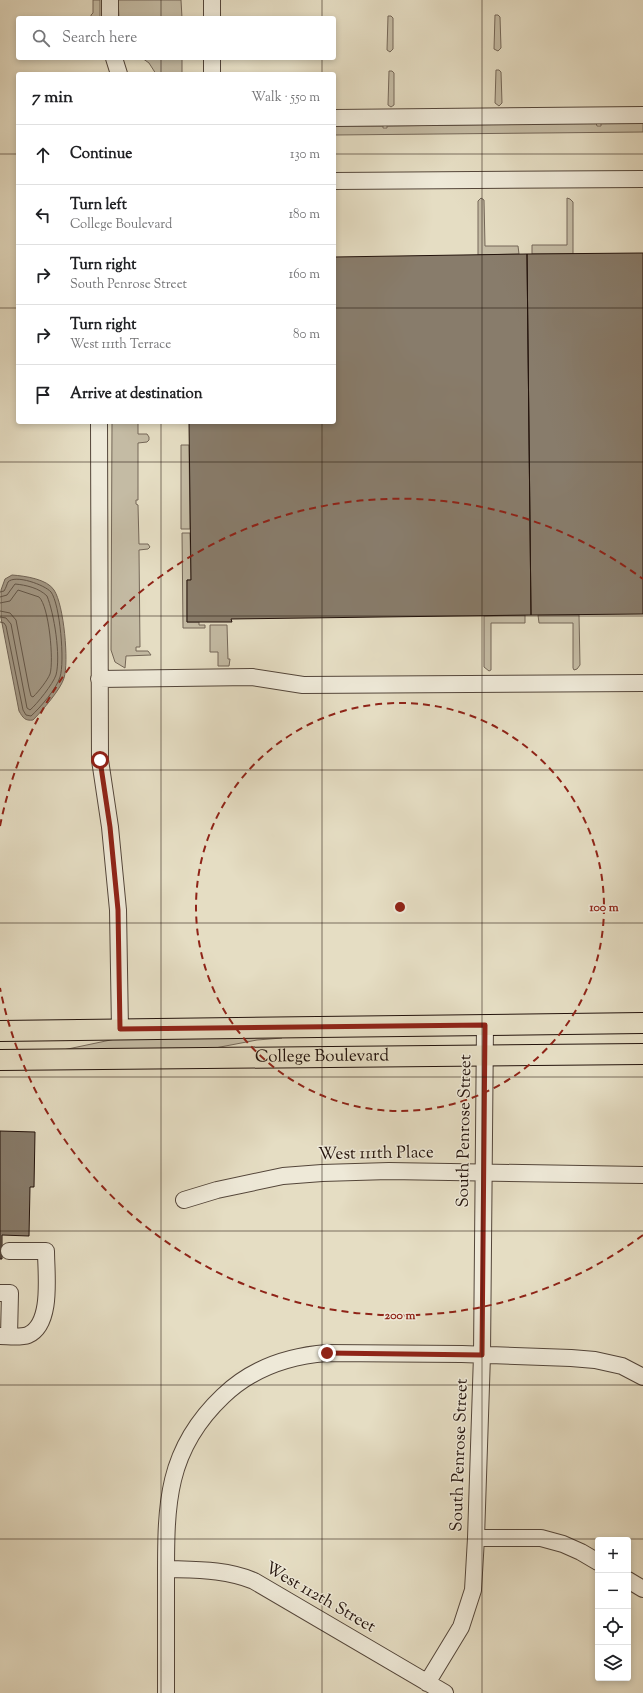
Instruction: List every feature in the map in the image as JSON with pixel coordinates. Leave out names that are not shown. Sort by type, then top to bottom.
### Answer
[{"type":"main road","name":"College Boulevard","points":[[0,1031],[643,1023]]},
{"type":"main road","name":"College Boulevard","points":[[0,1060],[643,1054]]},
{"type":"street","points":[[110,0],[110,16]]},
{"type":"street","points":[[212,0],[212,16]]},
{"type":"street","points":[[115,60],[119,72]]},
{"type":"street","points":[[212,60],[212,72]]},
{"type":"street","points":[[336,118],[643,115]]},
{"type":"street","points":[[336,181],[643,179]]},
{"type":"street","points":[[99,424],[100,760],[110,827],[118,910],[120,1029]]},
{"type":"street","points":[[99,679],[252,677],[303,686],[643,683]]},
{"type":"street","name":"South Penrose Street","points":[[427,1683],[461,1628],[472,1590],[476,1538],[482,1355],[485,1025]]},
{"type":"street","name":"West 111th Place","points":[[184,1200],[217,1190],[283,1176],[389,1171],[643,1175]]},
{"type":"street","points":[[0,1293],[10,1293],[5,1336],[27,1335],[34,1331],[41,1323],[46,1308],[46,1251],[9,1251]]},
{"type":"street","points":[[166,1693],[166,1569],[169,1494],[185,1444],[202,1418],[243,1379],[275,1364],[312,1354],[343,1353],[482,1355],[595,1360],[622,1366],[643,1376]]},
{"type":"street","points":[[476,1538],[541,1538],[563,1544],[595,1560]]},
{"type":"street","name":"West 112th Street","points":[[166,1569],[224,1572],[254,1581],[445,1693]]},
{"type":"street","points":[[631,1582],[643,1589]]},
{"type":"shaded area","points":[[93,0],[100,0],[100,16],[91,16],[93,13]]},
{"type":"shaded area","points":[[118,0],[181,0],[182,16],[119,16]]},
{"type":"shaded area","points":[[495,15],[500,17],[501,48],[498,51],[494,49]]},
{"type":"shaded area","points":[[388,16],[393,18],[393,49],[390,52],[387,50]]},
{"type":"shaded area","points":[[145,60],[182,60],[182,72],[155,72],[149,63]]},
{"type":"shaded area","points":[[496,70],[501,72],[502,103],[499,106],[495,103]]},
{"type":"shaded area","points":[[389,71],[394,73],[394,105],[391,107],[388,105]]},
{"type":"shaded area","points":[[596,123],[597,126],[601,126],[601,123],[643,123],[643,132],[336,135],[336,126],[383,126],[383,128],[387,128],[387,126]]},
{"type":"shaded area","points":[[481,198],[484,200],[485,246],[518,246],[519,254],[478,255],[478,201]]},
{"type":"shaded area","points":[[567,198],[573,202],[573,254],[532,254],[532,245],[567,245]]},
{"type":"shaded area","points":[[112,424],[138,424],[138,434],[147,434],[149,437],[147,442],[138,443],[138,500],[136,500],[136,504],[138,505],[139,544],[148,544],[150,547],[148,549],[139,550],[140,647],[136,647],[136,651],[148,651],[151,655],[126,656],[125,668],[115,662],[111,650]]},
{"type":"shaded area","points":[[181,445],[189,445],[190,529],[181,529]]},
{"type":"shaded area","points":[[182,533],[190,533],[191,580],[187,580],[187,622],[199,622],[199,625],[205,625],[205,628],[183,628]]},
{"type":"shaded area","points":[[525,615],[525,623],[491,623],[491,670],[489,671],[484,667],[484,616]]},
{"type":"shaded area","points":[[538,615],[579,615],[580,665],[577,669],[574,670],[573,668],[573,623],[539,623]]},
{"type":"shaded area","points":[[210,625],[227,625],[228,659],[230,659],[229,666],[218,666],[218,652],[210,652]]},
{"type":"shaded area","points":[[282,1036],[282,1038],[257,1040],[194,1052],[63,1050],[120,1038]]},
{"type":"water","points":[[12,575],[35,579],[51,586],[58,597],[63,620],[66,647],[64,678],[55,694],[33,720],[24,718],[19,711],[1,618],[1,590],[5,579]]},
{"type":"building","points":[[643,253],[643,614],[531,615],[527,254]]},
{"type":"building","points":[[527,254],[531,615],[231,619],[232,622],[187,622],[187,580],[191,580],[189,424],[336,424],[336,257]]},
{"type":"building","points":[[0,1131],[35,1132],[34,1187],[30,1187],[29,1236],[2,1235],[2,1259],[0,1259]]},
{"type":"route","points":[[100,760],[110,827],[118,910],[120,1029],[485,1025],[482,1355],[327,1353]]}]
